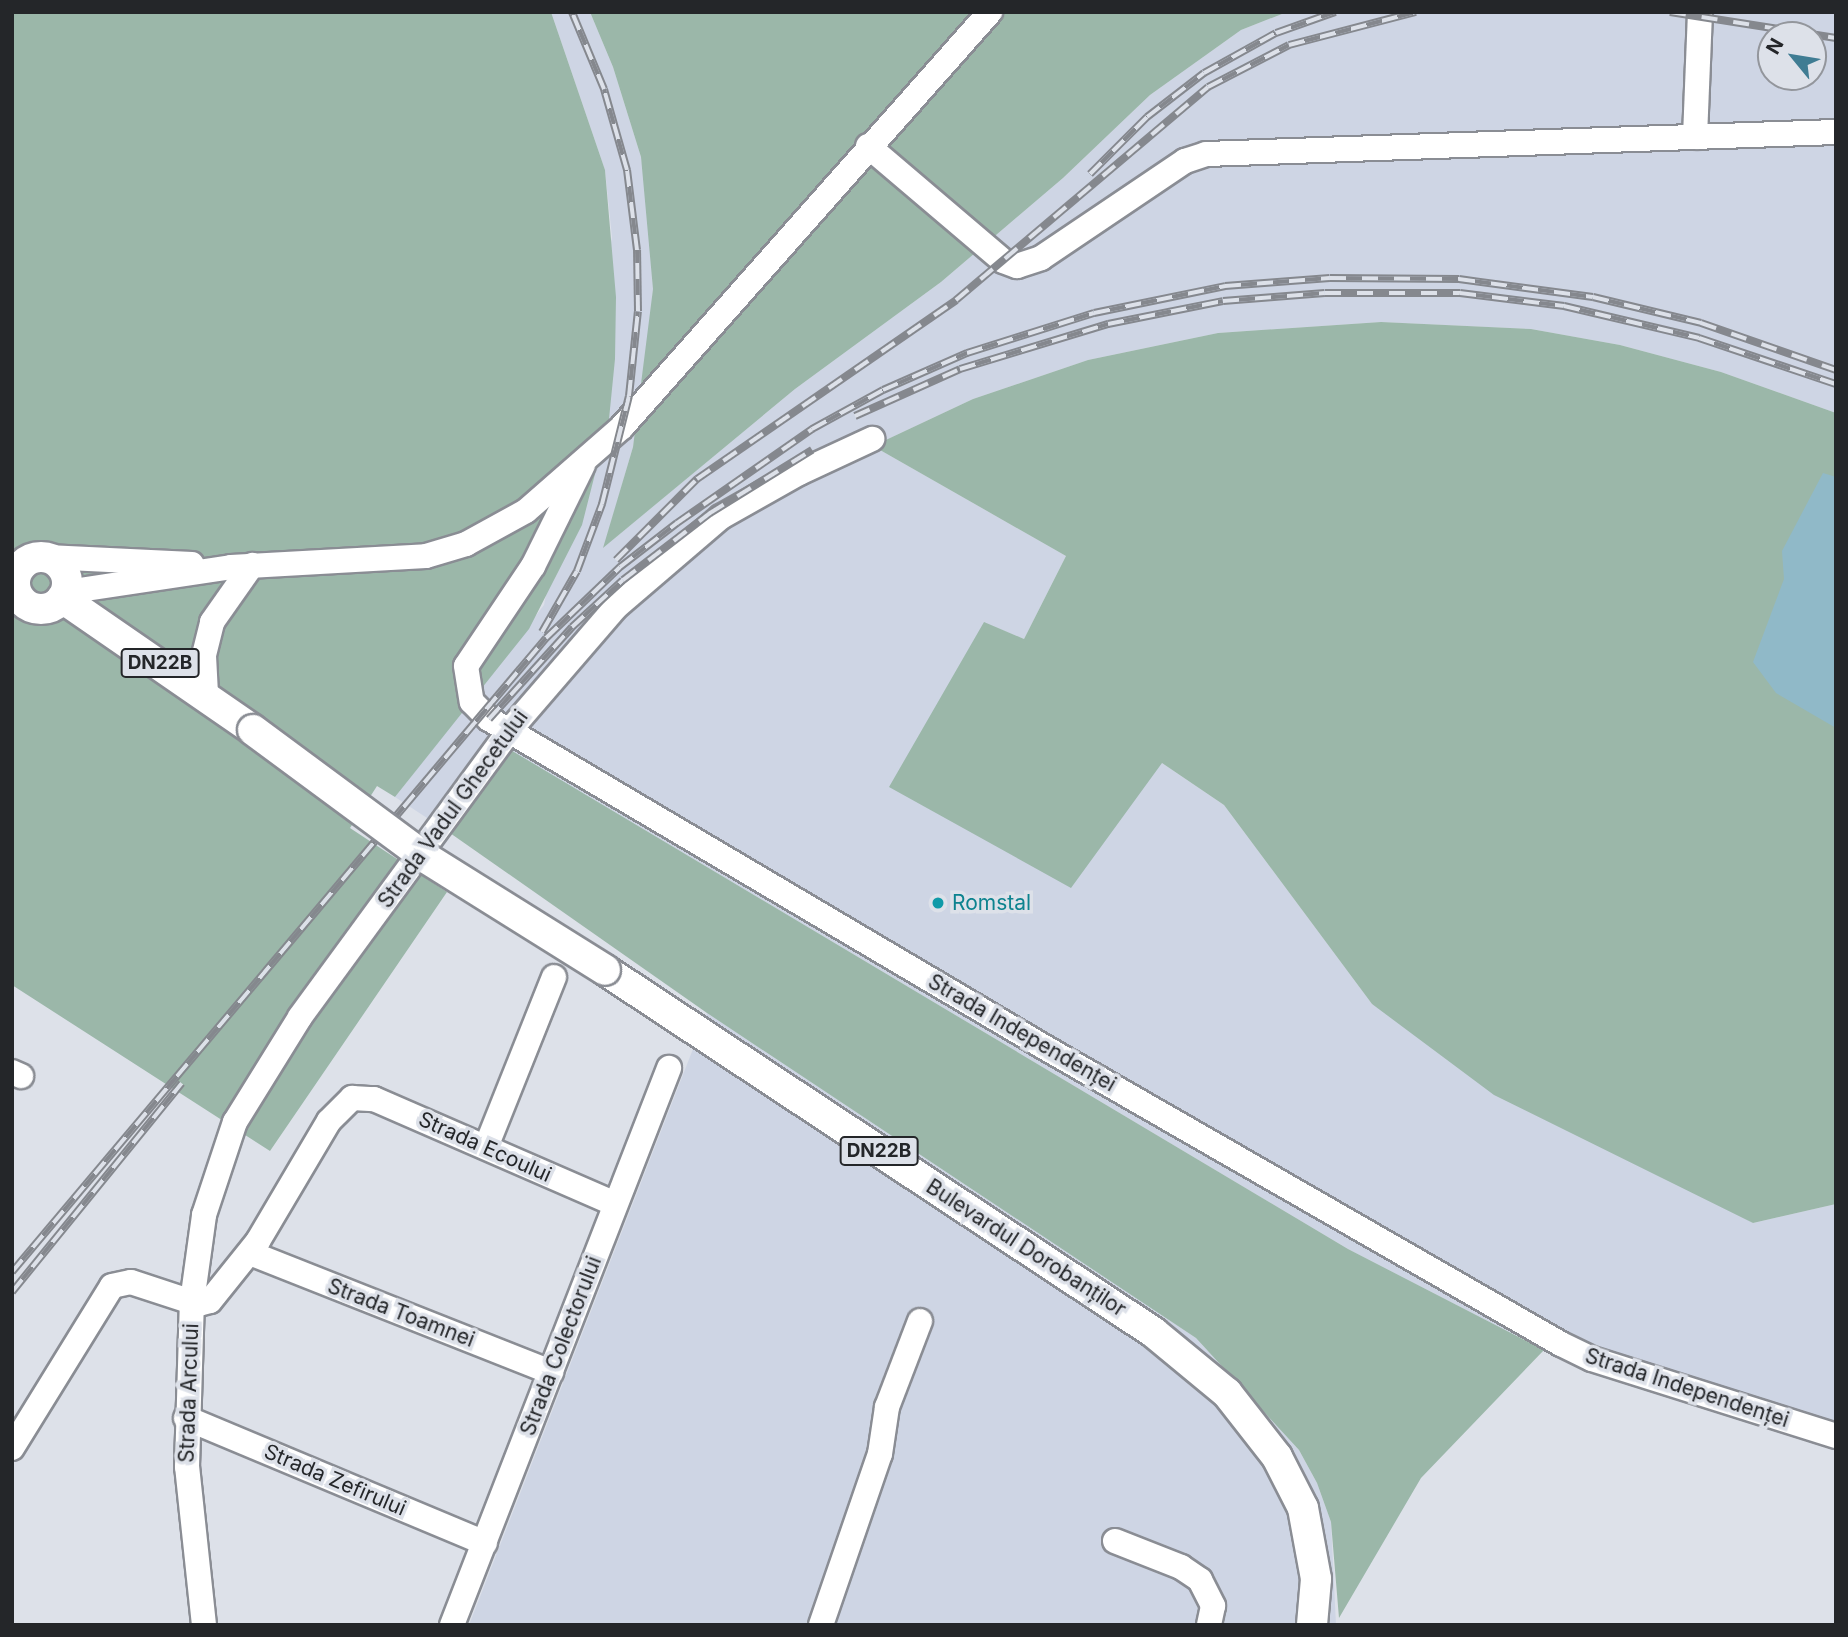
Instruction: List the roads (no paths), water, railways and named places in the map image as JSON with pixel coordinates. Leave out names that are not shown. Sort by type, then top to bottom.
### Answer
[{"type":"main road","points":[[22,568],[66,574],[64,595],[49,608],[23,612],[18,595],[22,568]]},
{"type":"main road","name":"DN22B","points":[[64,595],[206,694]]},
{"type":"main road","name":"Bulevardul Dorobanților","points":[[206,694],[426,858],[605,970],[1153,1332],[1227,1392],[1277,1457],[1303,1508],[1316,1580],[1312,1625]]},
{"type":"street","points":[[22,568],[241,566],[426,556],[501,526],[583,464],[622,427],[868,146],[990,12]]},
{"type":"street","points":[[1695,137],[1700,12]]},
{"type":"street","points":[[868,146],[1003,261],[1017,266],[1041,258],[1185,161],[1206,154],[1836,132]]},
{"type":"street","name":"Strada Vadul Ghecetului","points":[[192,1302],[204,1215],[235,1122],[300,1017],[509,731],[617,606],[672,555],[747,501],[872,439]]},
{"type":"street","name":"Strada Independenței","points":[[583,464],[533,566],[466,666],[472,702],[509,731],[1044,1047],[1561,1344],[1592,1359],[1836,1436]]},
{"type":"street","points":[[64,595],[241,566]]},
{"type":"street","points":[[206,694],[204,655],[209,631],[241,566]]},
{"type":"street","points":[[486,1147],[554,977]]},
{"type":"street","name":"Strada Colectorului","points":[[452,1625],[669,1068]]},
{"type":"street","name":"Strada Arcului","points":[[204,1625],[191,1524],[186,1418],[192,1302],[210,1301],[250,1253],[329,1121],[352,1098]]},
{"type":"street","name":"Strada Ecoului","points":[[352,1098],[374,1099],[615,1204]]},
{"type":"street","name":"Strada Toamnei","points":[[250,1253],[551,1372]]},
{"type":"street","points":[[12,1448],[112,1286],[131,1282],[192,1302]]},
{"type":"street","points":[[821,1625],[880,1454],[887,1408],[920,1321]]},
{"type":"street","name":"Strada Zefirului","points":[[186,1418],[485,1543]]},
{"type":"street","points":[[1115,1541],[1181,1567],[1200,1580],[1213,1606],[1209,1625]]},
{"type":"water","points":[[1823,473],[1836,477],[1836,728],[1776,693],[1753,662],[1784,579],[1782,551]]},
{"type":"railway","points":[[542,632],[577,571],[602,504],[629,396],[638,311],[637,250],[627,170],[604,89],[572,12]]},
{"type":"railway","points":[[1090,174],[1147,117],[1204,73],[1276,33],[1335,12]]},
{"type":"railway","points":[[616,560],[697,479],[956,300],[1208,87],[1289,45],[1416,12]]},
{"type":"railway","points":[[1670,12],[1836,38]]},
{"type":"railway","points":[[12,1272],[546,638],[620,567],[677,523],[812,429],[883,390],[967,353],[1094,313],[1225,286],[1330,278],[1459,279],[1593,297],[1701,323],[1836,370]]},
{"type":"railway","points":[[855,416],[960,369],[1108,324],[1223,301],[1325,293],[1460,293],[1564,306],[1699,338],[1836,384]]},
{"type":"railway","points":[[489,719],[572,627],[623,580],[710,513],[812,450]]},
{"type":"railway","points":[[12,1292],[182,1083]]},
{"type":"place","name":"Romstal","points":[[938,903]]}]
